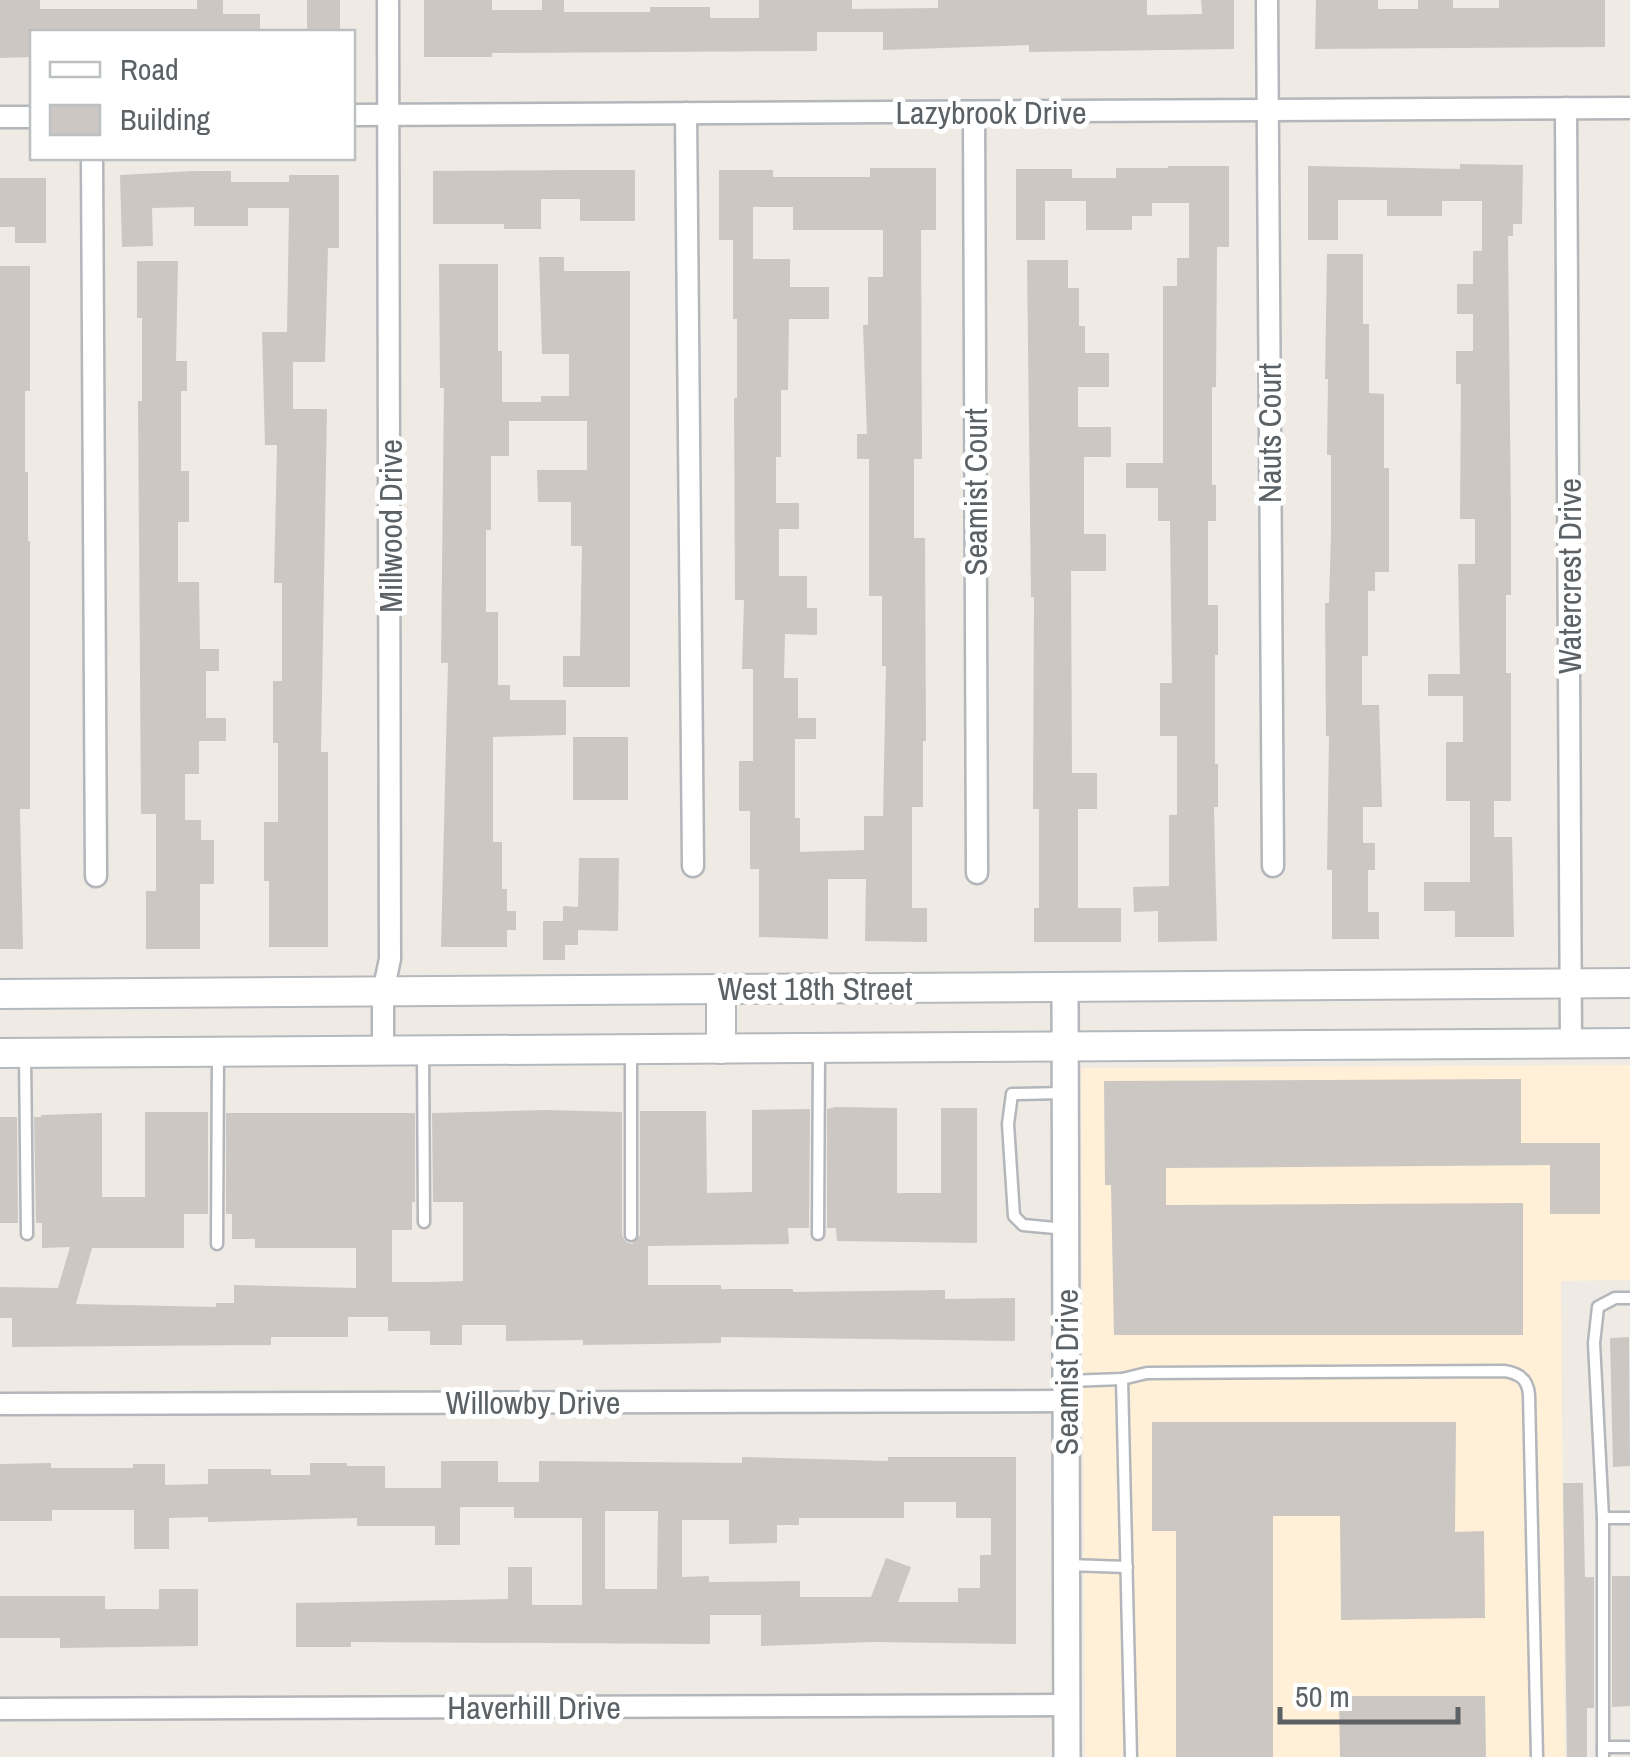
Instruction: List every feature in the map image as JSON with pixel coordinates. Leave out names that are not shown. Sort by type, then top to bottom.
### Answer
[{"type":"main road","name":"West 18th Street","points":[[0,994],[1630,983]]},
{"type":"main road","points":[[721,989],[721,1049]]},
{"type":"main road","name":"West 18th Street","points":[[12,1053],[1630,1043]]},
{"type":"street","name":"Millwood Drive","points":[[383,1051],[383,992],[390,960],[388,0]]},
{"type":"street","name":"Nauts Court","points":[[1267,0],[1272,866]]},
{"type":"street","name":"Watercrest Drive","points":[[1566,108],[1572,1044]]},
{"type":"street","name":"Lazybrook Drive","points":[[355,115],[1630,108]]},
{"type":"street","name":"Seamist Court","points":[[974,112],[978,873]]},
{"type":"street","points":[[686,114],[693,866]]},
{"type":"street","points":[[0,117],[30,117]]},
{"type":"street","points":[[92,160],[96,876]]},
{"type":"street","name":"Seamist Drive","points":[[1066,987],[1067,1757]]},
{"type":"street","name":"Willowby Drive","points":[[0,1404],[1066,1391]]},
{"type":"street","name":"Haverhill Drive","points":[[0,1709],[1067,1704]]},
{"type":"lane","points":[[818,1234],[819,1049]]},
{"type":"lane","points":[[423,1050],[424,1222]]},
{"type":"lane","points":[[631,1050],[631,1235]]},
{"type":"lane","points":[[217,1244],[218,1052]]},
{"type":"lane","points":[[12,1053],[27,1234]]},
{"type":"lane","points":[[1066,1093],[1012,1094],[1008,1124],[1014,1216],[1023,1225],[1066,1230]]},
{"type":"lane","points":[[1630,1298],[1615,1298],[1598,1307],[1594,1344],[1603,1518],[1603,1752],[1630,1747]]},
{"type":"lane","points":[[1066,1391],[1147,1372],[1504,1371],[1519,1376],[1528,1385],[1529,1395],[1537,1757]]},
{"type":"lane","points":[[1122,1379],[1131,1757]]},
{"type":"lane","points":[[1603,1518],[1630,1518]]},
{"type":"lane","points":[[1067,1566],[1126,1567]]},
{"type":"shaded area","points":[[1630,1065],[1630,1280],[1561,1281],[1565,1757],[1085,1757],[1081,1068]]},
{"type":"building","points":[[0,0],[40,0],[40,9],[197,9],[197,0],[223,0],[223,14],[260,14],[260,30],[30,30],[30,57],[0,58]]},
{"type":"building","points":[[307,0],[340,0],[340,30],[307,30]]},
{"type":"building","points":[[424,0],[492,0],[492,10],[542,10],[542,0],[564,0],[564,12],[710,7],[710,18],[759,18],[759,0],[852,0],[852,9],[938,8],[938,0],[1147,0],[1147,15],[1202,14],[1201,0],[1234,0],[1234,49],[1029,52],[1029,45],[883,50],[883,32],[817,32],[817,51],[424,57]]},
{"type":"building","points":[[1316,0],[1378,0],[1378,9],[1418,9],[1418,0],[1453,0],[1453,8],[1499,8],[1499,0],[1605,0],[1605,47],[1315,49]]},
{"type":"building","points":[[1460,164],[1523,165],[1522,224],[1513,224],[1513,236],[1508,236],[1511,595],[1506,595],[1506,673],[1511,673],[1511,801],[1494,801],[1494,837],[1512,837],[1514,937],[1455,937],[1455,911],[1424,911],[1424,882],[1470,882],[1470,801],[1446,801],[1446,742],[1463,742],[1463,696],[1428,696],[1428,674],[1460,674],[1458,564],[1475,564],[1475,519],[1460,519],[1461,384],[1456,384],[1456,351],[1473,351],[1473,314],[1457,314],[1457,284],[1473,284],[1473,251],[1482,251],[1482,201],[1442,201],[1442,216],[1387,216],[1387,200],[1338,200],[1338,240],[1308,240],[1308,166],[1460,169]]},
{"type":"building","points":[[1229,166],[1229,247],[1217,247],[1216,387],[1212,387],[1216,521],[1208,521],[1208,605],[1218,605],[1218,807],[1214,807],[1217,941],[1158,942],[1158,911],[1134,912],[1133,887],[1169,886],[1169,815],[1177,815],[1177,736],[1160,736],[1160,683],[1172,683],[1170,521],[1158,521],[1158,488],[1126,488],[1126,463],[1163,463],[1163,286],[1177,286],[1177,258],[1189,258],[1189,203],[1152,203],[1152,216],[1132,216],[1132,230],[1086,230],[1086,201],[1045,201],[1045,240],[1016,240],[1016,169],[1072,169],[1072,178],[1116,178],[1116,168]]},
{"type":"building","points":[[870,168],[936,168],[936,230],[921,230],[922,459],[914,459],[914,538],[925,538],[926,741],[923,807],[912,807],[912,908],[927,908],[927,942],[865,941],[866,879],[828,879],[828,939],[759,937],[759,869],[750,869],[750,811],[739,811],[739,761],[753,761],[753,669],[742,669],[744,600],[735,600],[737,319],[733,319],[733,240],[719,240],[719,170],[773,170],[773,177],[870,177]],"holes":[[[753,207],[793,207],[793,230],[883,230],[883,277],[868,277],[868,325],[863,325],[867,434],[857,434],[857,459],[869,459],[869,596],[882,596],[882,666],[886,666],[883,816],[864,816],[864,850],[800,852],[800,818],[795,818],[795,739],[816,739],[816,718],[798,718],[798,678],[784,678],[785,634],[817,635],[817,608],[807,608],[807,576],[779,576],[779,529],[799,529],[799,503],[776,503],[776,457],[781,457],[781,390],[788,390],[789,319],[829,319],[829,287],[790,287],[790,259],[753,259]]]},
{"type":"building","points":[[635,170],[635,221],[580,221],[580,199],[541,199],[541,229],[504,229],[504,224],[433,224],[433,171]]},
{"type":"building","points":[[231,171],[231,182],[289,182],[289,175],[339,175],[339,248],[328,248],[325,362],[293,362],[293,409],[327,409],[321,752],[328,752],[328,947],[269,947],[269,881],[264,881],[264,822],[278,822],[273,681],[282,681],[282,583],[274,583],[277,445],[265,445],[262,332],[287,332],[289,208],[248,208],[248,226],[194,226],[194,207],[152,208],[153,246],[122,247],[120,175]]},
{"type":"building","points":[[0,178],[46,178],[46,243],[15,243],[15,227],[0,227]]},
{"type":"building","points":[[1327,254],[1363,254],[1363,324],[1369,324],[1369,393],[1384,394],[1389,572],[1375,572],[1375,591],[1368,591],[1368,656],[1362,656],[1362,705],[1379,705],[1382,807],[1363,807],[1363,843],[1375,843],[1375,870],[1368,870],[1368,912],[1379,912],[1379,939],[1332,939],[1332,870],[1327,870],[1329,736],[1325,603],[1329,603],[1331,533],[1331,455],[1327,455],[1325,379]]},
{"type":"building","points":[[539,257],[564,257],[564,271],[630,271],[630,687],[563,687],[563,656],[580,656],[582,546],[571,546],[571,502],[538,502],[537,470],[587,470],[587,421],[509,421],[509,456],[491,456],[491,530],[486,530],[486,612],[498,612],[498,685],[510,685],[510,700],[566,700],[566,735],[493,737],[493,842],[502,842],[502,889],[507,889],[507,911],[516,911],[516,930],[507,930],[507,947],[441,947],[448,663],[441,663],[444,388],[440,388],[439,264],[498,264],[502,402],[541,402],[541,396],[569,396],[569,354],[542,354]]},
{"type":"building","points":[[1027,260],[1068,260],[1068,288],[1079,288],[1079,326],[1085,326],[1085,353],[1109,353],[1109,387],[1078,387],[1078,427],[1111,427],[1111,457],[1084,457],[1084,534],[1106,534],[1106,571],[1071,571],[1072,773],[1097,773],[1097,809],[1078,809],[1078,908],[1121,908],[1121,942],[1034,942],[1034,908],[1039,908],[1039,809],[1033,809],[1034,597]]},
{"type":"building","points":[[137,261],[178,261],[176,361],[187,361],[187,391],[181,391],[181,471],[189,471],[189,522],[178,522],[178,582],[199,582],[200,649],[219,649],[219,671],[206,671],[206,718],[226,718],[226,741],[199,741],[199,774],[185,774],[185,820],[201,820],[201,840],[214,840],[214,884],[200,884],[200,949],[146,949],[146,891],[156,891],[156,814],[141,814],[138,401],[142,401],[142,318],[137,318]]},
{"type":"building","points":[[0,266],[30,266],[30,391],[25,391],[25,472],[30,541],[30,809],[20,809],[23,949],[0,949]]},
{"type":"building","points":[[573,737],[628,737],[628,800],[573,800]]},
{"type":"building","points":[[579,858],[619,858],[618,931],[578,930],[578,945],[565,945],[565,960],[543,960],[543,921],[563,921],[563,906],[578,907]]},
{"type":"building","points":[[1521,1079],[1521,1143],[1600,1143],[1600,1214],[1550,1214],[1550,1165],[1166,1168],[1166,1205],[1523,1203],[1523,1335],[1114,1335],[1111,1185],[1105,1185],[1104,1081]]},
{"type":"building","points":[[897,1108],[897,1193],[941,1193],[941,1108],[977,1108],[977,1243],[837,1241],[836,1228],[827,1228],[827,1109]]},
{"type":"building","points":[[810,1109],[809,1228],[788,1228],[789,1244],[648,1246],[648,1285],[721,1285],[721,1289],[793,1292],[945,1290],[945,1299],[1015,1298],[1015,1341],[721,1337],[721,1343],[583,1345],[583,1340],[506,1341],[506,1325],[462,1325],[462,1345],[430,1345],[430,1331],[388,1331],[388,1317],[348,1317],[348,1337],[271,1337],[271,1345],[12,1347],[12,1318],[0,1318],[0,1287],[58,1288],[70,1247],[42,1248],[42,1223],[36,1223],[34,1117],[41,1115],[102,1113],[102,1197],[145,1197],[145,1112],[208,1112],[208,1214],[184,1214],[184,1248],[92,1248],[76,1304],[216,1307],[216,1303],[234,1303],[234,1285],[356,1288],[356,1248],[255,1248],[255,1239],[232,1239],[232,1214],[226,1214],[226,1113],[415,1113],[412,1230],[392,1230],[392,1282],[430,1282],[463,1281],[463,1202],[433,1202],[432,1113],[622,1112],[622,1235],[632,1244],[640,1235],[640,1111],[706,1111],[707,1193],[752,1192],[752,1110]]},
{"type":"building","points":[[0,1117],[17,1117],[18,1223],[0,1223]]},
{"type":"building","points":[[1629,1337],[1630,1466],[1613,1467],[1610,1338]]},
{"type":"building","points":[[1152,1422],[1456,1422],[1455,1532],[1484,1531],[1485,1618],[1341,1620],[1340,1516],[1273,1516],[1273,1757],[1176,1757],[1176,1531],[1152,1531]]},
{"type":"building","points":[[742,1457],[888,1461],[888,1457],[1016,1457],[1016,1644],[873,1642],[761,1646],[761,1615],[710,1615],[710,1644],[351,1642],[351,1647],[296,1647],[296,1603],[508,1599],[508,1567],[532,1567],[532,1605],[582,1605],[582,1518],[514,1518],[514,1507],[460,1507],[460,1545],[435,1545],[435,1526],[357,1526],[357,1518],[208,1522],[208,1517],[169,1518],[169,1549],[134,1549],[134,1510],[52,1510],[52,1521],[0,1521],[0,1464],[133,1468],[133,1464],[165,1464],[165,1485],[208,1484],[208,1469],[271,1469],[271,1475],[310,1475],[310,1463],[347,1463],[385,1466],[385,1488],[441,1488],[441,1461],[498,1461],[498,1482],[539,1482],[539,1461],[742,1463]],"holes":[[[904,1502],[956,1502],[956,1518],[991,1518],[991,1555],[980,1555],[980,1588],[958,1588],[958,1602],[898,1602],[911,1567],[886,1558],[871,1597],[800,1597],[800,1581],[709,1582],[709,1576],[682,1577],[682,1520],[729,1520],[729,1544],[777,1543],[777,1525],[799,1525],[799,1518],[904,1518]],[[605,1511],[658,1511],[657,1589],[605,1589]]]},
{"type":"building","points":[[1563,1483],[1583,1483],[1585,1577],[1594,1577],[1594,1708],[1587,1708],[1587,1757],[1567,1757]]},
{"type":"building","points":[[1612,1576],[1630,1576],[1630,1706],[1612,1707]]},
{"type":"building","points":[[159,1589],[198,1589],[198,1646],[60,1648],[60,1638],[0,1638],[0,1596],[105,1596],[105,1609],[159,1609]]},
{"type":"building","points":[[1339,1696],[1485,1696],[1486,1757],[1340,1757]]}]
